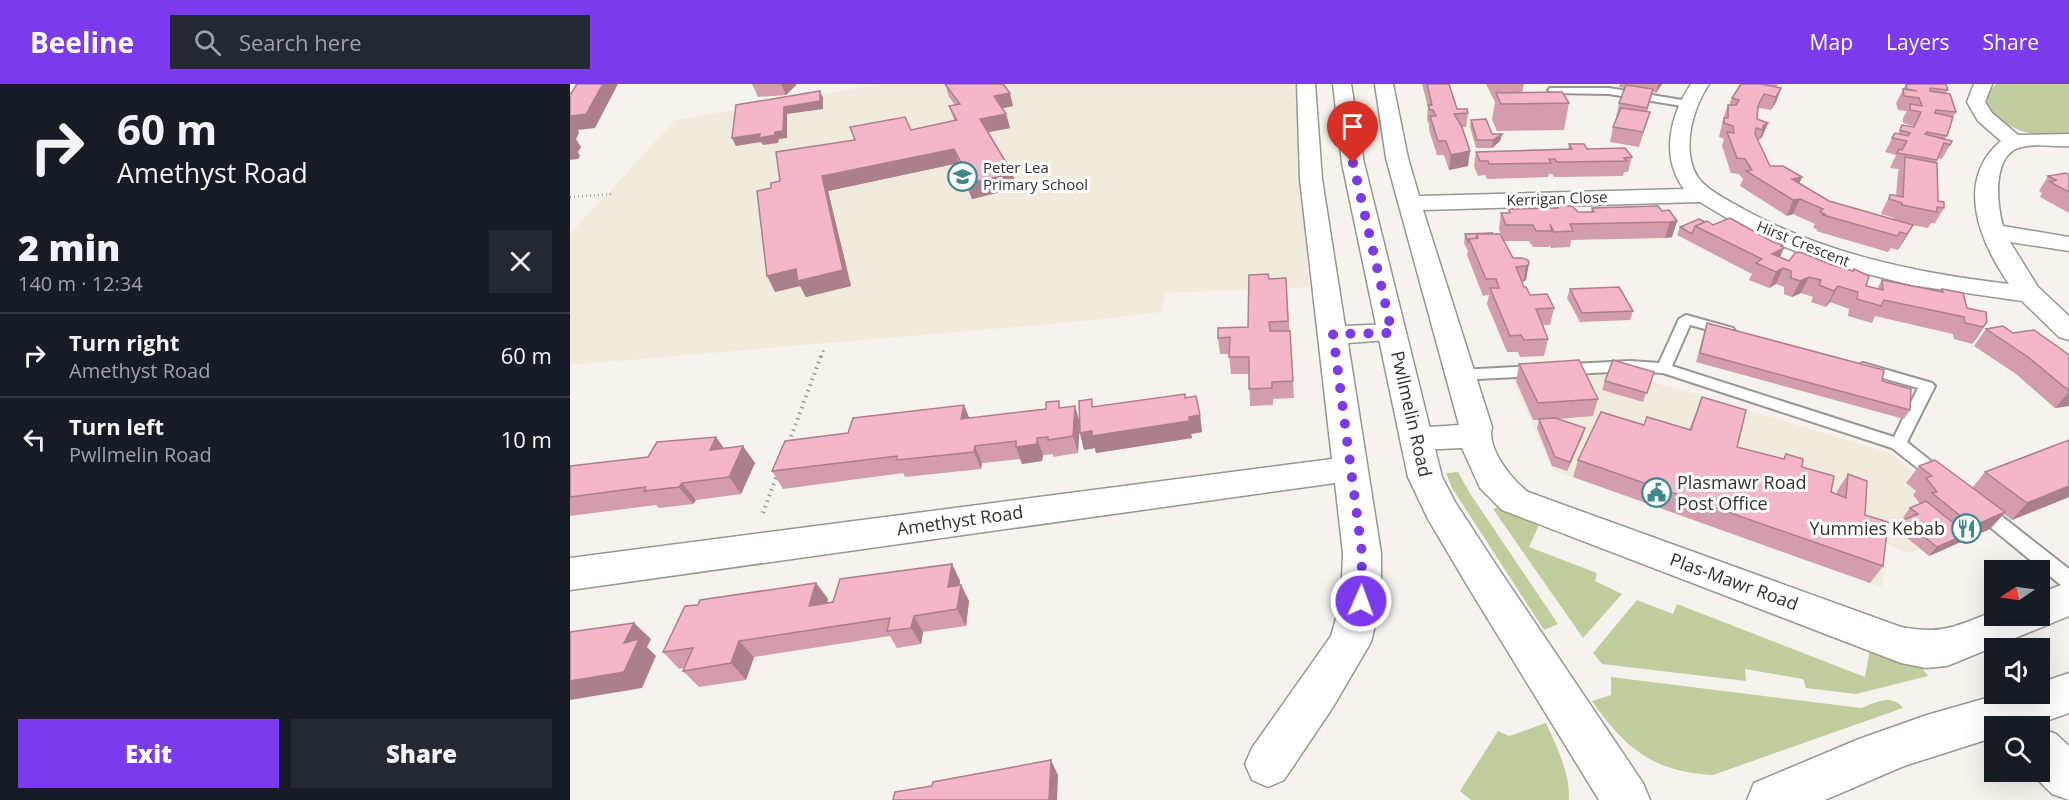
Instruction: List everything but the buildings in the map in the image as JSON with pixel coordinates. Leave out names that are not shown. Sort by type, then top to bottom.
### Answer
[{"type":"street","points":[[1268,764],[1318,693],[1350,642],[1361,601],[1362,553],[1311,179],[1306,84]]},
{"type":"street","name":"Pwllmelin Road","points":[[1342,84],[1353,163],[1425,477],[1441,509],[1626,800]]},
{"type":"street","points":[[1384,84],[1397,158],[1476,427],[1474,433],[1466,436],[1416,439]]},
{"type":"street","points":[[1983,84],[1976,102],[1985,117],[2014,141],[2069,140]]},
{"type":"street","name":"Hirst Crescent","points":[[1694,94],[1681,150],[1685,173],[1704,195],[1753,225],[1798,245],[1846,262],[1901,277],[2029,294]]},
{"type":"street","points":[[2014,141],[1997,157],[1989,173],[1985,202],[1993,232],[2029,294],[2069,331]]},
{"type":"street","name":"Kerrigan Close","points":[[1410,203],[1704,195]]},
{"type":"street","points":[[1993,232],[2069,244]]},
{"type":"street","points":[[1333,334],[1392,333]]},
{"type":"street","name":"Plas-Mawr Road","points":[[1474,433],[1491,481],[1501,492],[1515,501],[1901,645],[1926,650],[1947,648],[2002,626]]},
{"type":"street","name":"Amethyst Road","points":[[570,574],[1350,469]]},
{"type":"street","points":[[2050,607],[2069,598]]},
{"type":"street","points":[[2018,716],[2069,693]]},
{"type":"street","points":[[1771,800],[1833,772],[1938,733],[1984,725]]},
{"type":"street","points":[[2050,760],[2069,778]]},
{"type":"lane","points":[[1553,90],[1694,94]]},
{"type":"lane","points":[[1664,369],[1686,320],[1743,335]]},
{"type":"lane","points":[[1847,364],[1927,386],[1898,444]]},
{"type":"lane","points":[[1459,375],[1630,366],[1664,369],[1898,444],[2069,580]]},
{"type":"path","points":[[570,197],[612,194]]},
{"type":"path","points":[[787,449],[824,349]]},
{"type":"path","points":[[750,550],[778,472]]},
{"type":"shaded area","name":"Peter Lea Primary School","points":[[879,84],[1295,84],[1309,287],[1165,293],[1162,312],[1085,321],[570,365],[570,234],[675,120]]},
{"type":"shaded area","points":[[1624,373],[1890,453],[1990,529],[1929,556],[1921,549],[1910,553],[1884,544],[1882,587],[1553,470],[1512,379]]},
{"type":"green space","points":[[1996,84],[2069,84],[2069,136],[2033,134],[2012,127],[2003,121],[1986,103],[1987,94]]},
{"type":"green space","points":[[1458,472],[1558,624],[1544,630],[1452,488],[1446,473]]},
{"type":"green space","points":[[1498,507],[1539,525],[1529,547],[1597,573],[1595,581],[1622,594],[1583,638],[1493,509]]},
{"type":"green space","points":[[1637,600],[1673,614],[1677,604],[1865,677],[1870,649],[1921,667],[1928,676],[1856,694],[1806,688],[1803,679],[1745,669],[1746,681],[1602,664],[1593,653]]},
{"type":"green space","points":[[1611,677],[1861,708],[1888,700],[1898,703],[1903,708],[1713,775],[1692,773],[1673,769],[1642,755],[1604,718],[1592,701],[1611,695]]},
{"type":"green space","points":[[1546,723],[1565,770],[1569,800],[1471,800],[1460,791],[1498,731],[1509,736]]},
{"type":"place","name":"Peter Lea Primary School","points":[[962,177]]},
{"type":"place","name":"Plasmawr Road Post Office","points":[[1656,493]]},
{"type":"place","name":"Yummies Kebab","points":[[1966,529]]},
{"type":"route","points":[[1353,163],[1392,333],[1333,334],[1362,553],[1361,601]]}]
